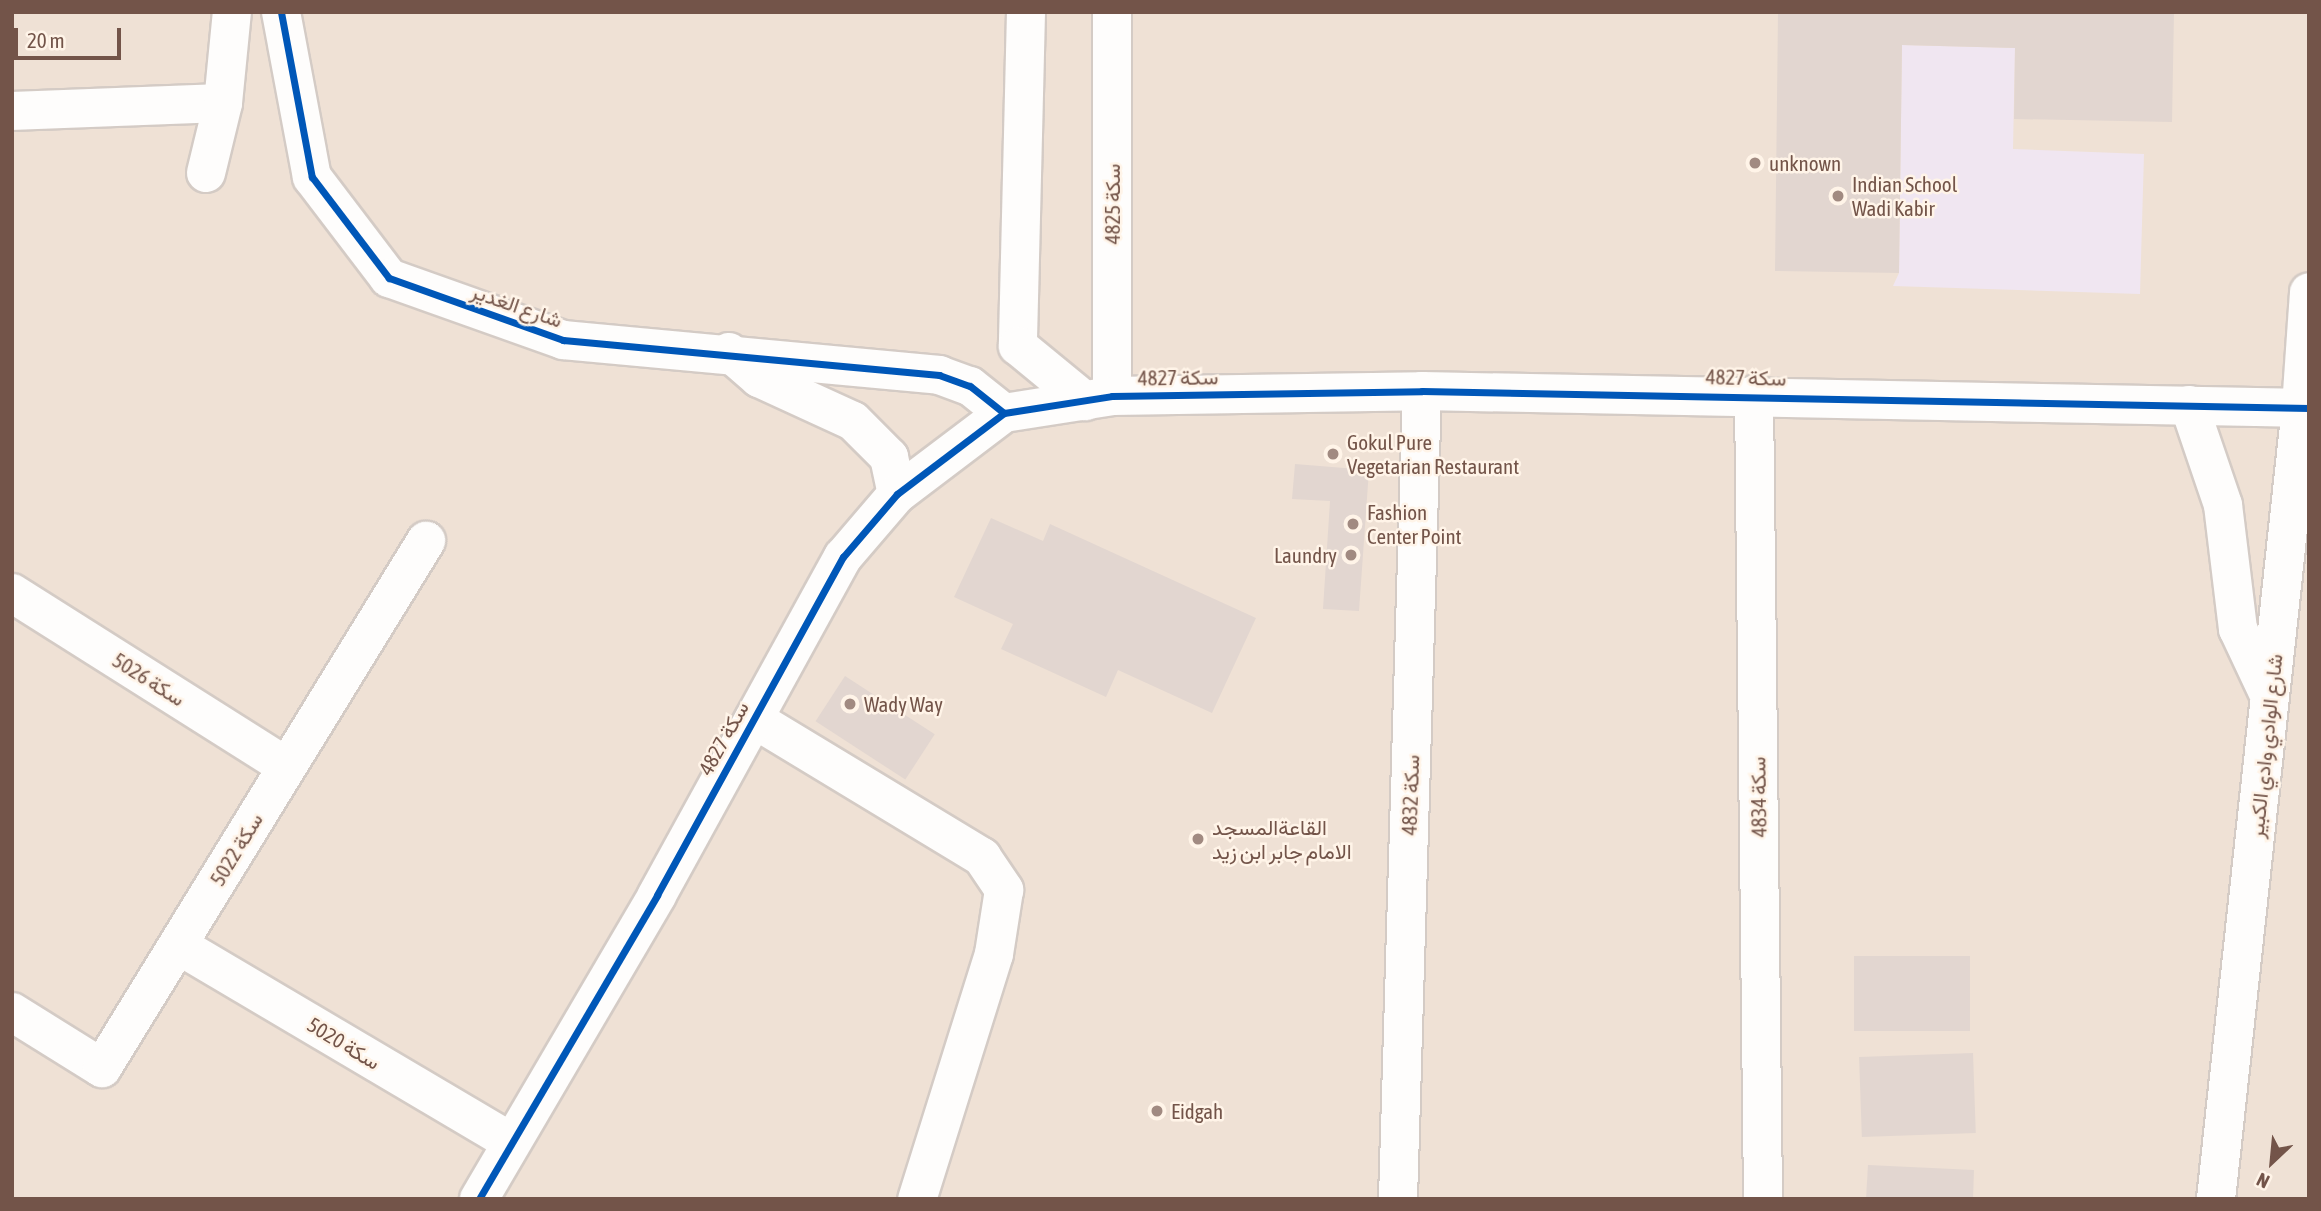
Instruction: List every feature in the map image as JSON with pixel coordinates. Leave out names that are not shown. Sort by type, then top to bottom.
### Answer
[{"type":"street","points":[[206,173],[223,103],[232,12]]},
{"type":"street","name":"شارع الغدير","points":[[281,12],[312,177],[389,278],[563,340],[729,351],[939,375],[970,386],[1004,413]]},
{"type":"street","points":[[1026,12],[1018,346],[1098,398]]},
{"type":"street","name":"سكة 4825","points":[[1098,398],[1112,12]]},
{"type":"street","points":[[12,111],[223,103]]},
{"type":"street","name":"شارع الوادي وادي الكبير","points":[[2216,1199],[2270,698],[2305,408],[2309,292]]},
{"type":"street","points":[[729,351],[759,378],[853,421],[889,457],[897,494]]},
{"type":"street","name":"سكة 4827","points":[[479,1199],[509,1141],[657,895],[843,557],[897,494],[1004,413],[1098,398],[1422,391],[1754,395],[2305,408]]},
{"type":"street","name":"سكة 4832","points":[[1398,1199],[1422,391]]},
{"type":"street","name":"سكة 4834","points":[[1754,395],[1763,1199]]},
{"type":"street","points":[[2189,405],[2222,505],[2238,629],[2270,698]]},
{"type":"street","name":"سكة 5022","points":[[12,1012],[102,1068],[426,541]]},
{"type":"street","name":"سكة 5026","points":[[12,593],[286,766]]},
{"type":"street","points":[[754,719],[982,857],[1004,890],[994,954],[917,1199]]},
{"type":"street","name":"سكة 5020","points":[[178,945],[509,1141]]},
{"type":"shaded area","points":[[12,12],[2309,12],[2309,1199],[12,1199]]},
{"type":"shaded area","points":[[1902,45],[2015,48],[2013,149],[2144,154],[2140,294],[1893,286],[1899,273]]},
{"type":"building","name":"Indian School Wadi Kabir","points":[[1778,12],[2174,12],[2172,122],[2014,119],[2015,48],[1902,45],[1899,273],[1775,271]]},
{"type":"building","points":[[1295,464],[1369,470],[1359,611],[1323,609],[1330,501],[1292,499]]},
{"type":"building","points":[[991,518],[1043,541],[1050,524],[1256,618],[1212,713],[1118,670],[1106,697],[1001,649],[1013,624],[954,597]]},
{"type":"building","points":[[845,676],[935,734],[905,780],[816,721]]},
{"type":"building","points":[[1854,956],[1970,956],[1970,1031],[1854,1031]]},
{"type":"building","points":[[1973,1053],[1976,1133],[1862,1137],[1859,1057]]},
{"type":"building","points":[[1868,1165],[1974,1170],[1973,1199],[1866,1199]]},
{"type":"cycle path","points":[[281,12],[312,177],[389,278],[563,340],[939,375],[970,386],[1004,413]]},
{"type":"cycle path","points":[[479,1199],[657,895],[843,557],[897,494],[1004,413],[1112,396],[1422,391],[2309,408]]},
{"type":"place","name":"unknown","points":[[1755,163]]},
{"type":"place","name":"Indian School Wadi Kabir","points":[[1838,196]]},
{"type":"place","name":"Gokul Pure Vegetarian Restaurant","points":[[1333,454]]},
{"type":"place","name":"Fashion Center Point","points":[[1353,524]]},
{"type":"place","name":"Laundry","points":[[1351,555]]},
{"type":"place","name":"Wady Way","points":[[850,704]]},
{"type":"place","name":"القاعةالمسجد الامام جابر ابن زيد","points":[[1198,839]]},
{"type":"place","name":"Eidgah","points":[[1157,1111]]}]
